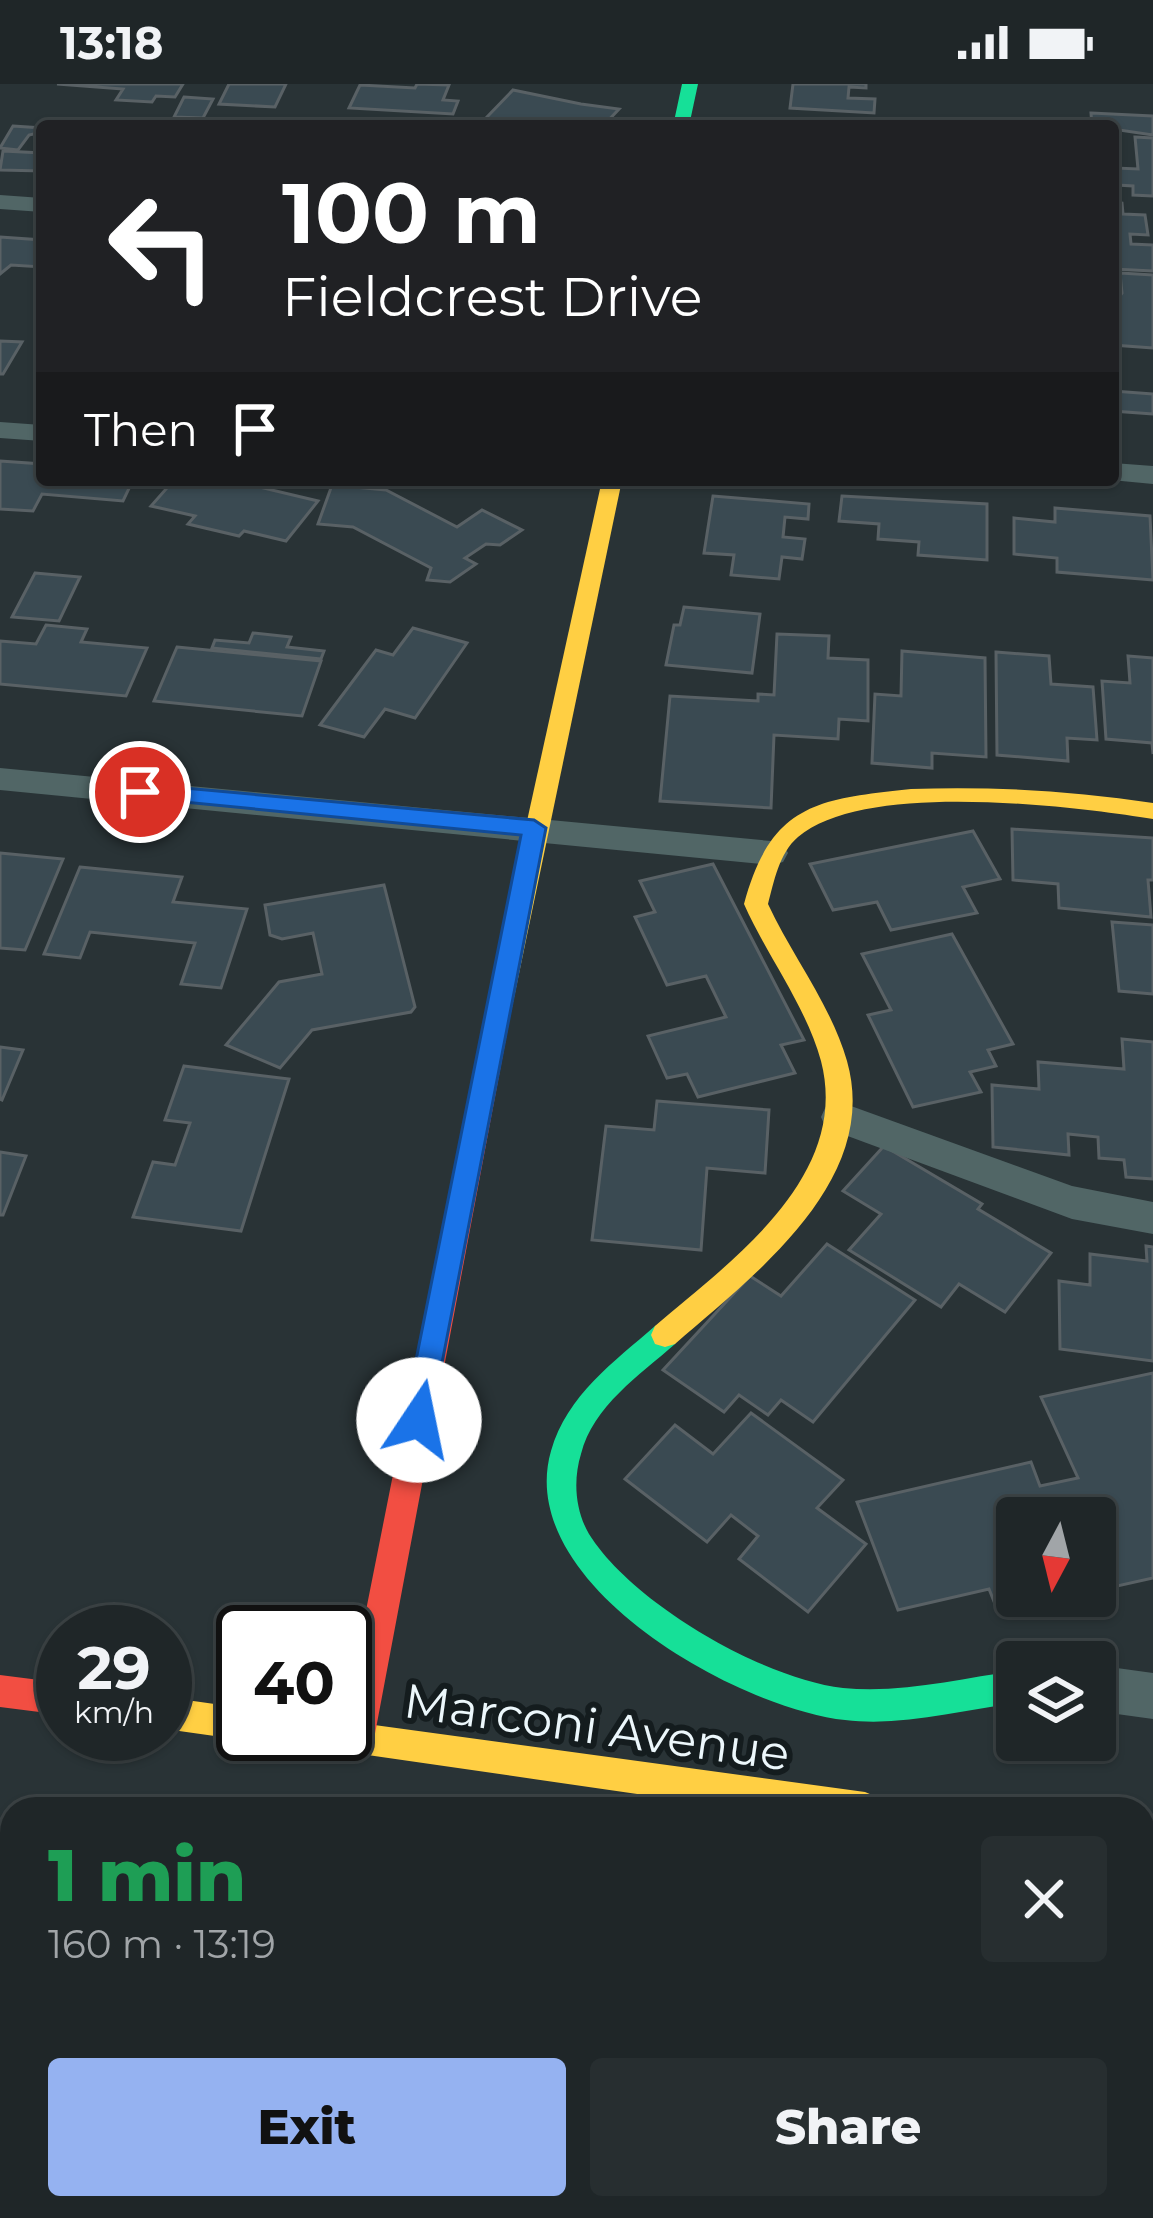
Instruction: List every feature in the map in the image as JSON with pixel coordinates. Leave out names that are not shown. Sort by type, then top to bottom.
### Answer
[{"type":"street","points":[[682,120],[689,84]]},
{"type":"street","points":[[0,202],[36,205]]},
{"type":"street","points":[[0,430],[36,433]]},
{"type":"street","points":[[1119,472],[1153,475]]},
{"type":"street","points":[[372,1662],[534,828],[611,486]]},
{"type":"street","points":[[0,779],[771,854]]},
{"type":"street","points":[[996,1690],[878,1706],[807,1698],[755,1677],[624,1600],[596,1575],[570,1533],[561,1478],[567,1446],[583,1414],[783,1226],[813,1190],[840,1117],[838,1081],[828,1044],[756,904],[771,854],[793,827],[814,815],[913,797],[1054,796],[1153,811]]},
{"type":"street","points":[[840,1117],[903,1133],[1068,1201],[1153,1218]]},
{"type":"street","points":[[0,1690],[36,1695]]},
{"type":"street","points":[[1116,1691],[1153,1696]]},
{"type":"street","name":"Marconi Avenue","points":[[372,1741],[778,1797]]},
{"type":"building","points":[[57,84],[183,84],[175,97],[156,96],[152,102],[116,100],[123,89]]},
{"type":"building","points":[[229,84],[286,84],[275,107],[219,104]]},
{"type":"building","points":[[417,84],[449,85],[443,100],[458,101],[453,114],[349,108],[360,85],[415,88]]},
{"type":"building","points":[[793,84],[866,84],[866,88],[849,87],[848,98],[875,99],[874,113],[790,108]]},
{"type":"building","points":[[513,90],[619,109],[609,120],[486,118]]},
{"type":"building","points":[[184,97],[213,99],[203,118],[174,117]]},
{"type":"building","points":[[1091,113],[1153,116],[1153,135],[1119,130],[1119,120],[1092,120]]},
{"type":"building","points":[[13,126],[36,128],[36,133],[18,150],[0,148]]},
{"type":"building","points":[[1135,137],[1153,138],[1153,196],[1133,195],[1133,186],[1119,185],[1119,168],[1138,169]]},
{"type":"building","points":[[3,151],[36,153],[36,171],[0,170]]},
{"type":"building","points":[[1119,203],[1123,214],[1145,215],[1148,235],[1130,234],[1131,244],[1153,245],[1153,271],[1119,269]]},
{"type":"building","points":[[0,237],[36,240],[36,267],[11,265],[0,274]]},
{"type":"building","points":[[1120,273],[1153,275],[1153,348],[1119,345]]},
{"type":"building","points":[[0,341],[22,342],[3,374],[0,374]]},
{"type":"building","points":[[1119,391],[1153,394],[1153,414],[1119,411]]},
{"type":"building","points":[[0,461],[36,464],[36,486],[130,486],[123,501],[42,494],[33,511],[0,509]]},
{"type":"building","points":[[169,486],[255,486],[318,501],[286,541],[188,524],[195,516],[151,506]]},
{"type":"building","points":[[332,486],[343,486],[386,490],[457,527],[482,510],[522,530],[500,545],[486,544],[465,558],[476,564],[450,582],[427,580],[431,568],[353,527],[318,524]]},
{"type":"building","points":[[713,496],[809,504],[808,519],[785,517],[783,537],[805,539],[802,559],[782,557],[779,579],[731,575],[734,555],[704,553]]},
{"type":"building","points":[[842,496],[987,504],[987,560],[918,555],[919,542],[878,539],[879,524],[839,521]]},
{"type":"building","points":[[1055,508],[1150,516],[1153,580],[1057,572],[1057,558],[1014,554],[1014,518],[1055,522]]},
{"type":"building","points":[[35,573],[80,577],[59,621],[12,617]]},
{"type":"building","points":[[684,607],[760,614],[752,673],[666,665],[674,625],[680,625]]},
{"type":"building","points":[[46,625],[87,629],[81,642],[147,648],[126,696],[0,684],[0,641],[36,644]]},
{"type":"building","points":[[413,628],[467,643],[415,718],[385,709],[364,737],[320,725],[376,650],[393,655]]},
{"type":"building","points":[[253,633],[291,637],[287,647],[324,651],[321,659],[212,648],[215,640],[249,643]]},
{"type":"building","points":[[777,634],[829,636],[828,658],[868,660],[868,721],[839,719],[838,739],[774,735],[771,808],[660,801],[670,696],[758,701],[758,694],[774,695]]},
{"type":"building","points":[[177,647],[321,661],[302,716],[154,701]]},
{"type":"building","points":[[902,651],[985,658],[986,757],[932,753],[932,768],[872,763],[875,694],[901,696]]},
{"type":"building","points":[[996,652],[1049,656],[1051,684],[1093,687],[1097,740],[1067,738],[1068,761],[997,755]]},
{"type":"building","points":[[1128,656],[1153,658],[1153,754],[1152,743],[1106,739],[1102,681],[1130,683]]},
{"type":"building","points":[[1012,829],[1153,838],[1153,880],[1148,880],[1151,917],[1059,908],[1058,884],[1013,880]]},
{"type":"building","points":[[973,831],[1000,879],[963,887],[977,913],[891,930],[877,902],[833,910],[810,864]]},
{"type":"building","points":[[0,853],[63,859],[25,950],[0,948]]},
{"type":"building","points":[[713,864],[804,1040],[781,1045],[795,1073],[698,1097],[687,1074],[667,1078],[648,1036],[726,1017],[706,976],[667,985],[635,917],[655,912],[640,881]]},
{"type":"building","points":[[80,867],[182,877],[173,902],[247,909],[221,988],[181,984],[195,943],[90,932],[80,958],[44,954]]},
{"type":"building","points":[[384,885],[415,1007],[411,1012],[312,1030],[280,1068],[226,1045],[279,982],[322,974],[313,933],[282,939],[270,935],[265,905]]},
{"type":"building","points":[[1112,922],[1153,925],[1153,994],[1119,991]]},
{"type":"building","points":[[952,934],[1013,1044],[988,1050],[996,1066],[970,1072],[981,1092],[913,1107],[868,1015],[891,1010],[862,954]]},
{"type":"building","points":[[1122,1039],[1153,1042],[1153,1179],[1126,1177],[1124,1160],[1099,1158],[1098,1137],[1068,1134],[1069,1155],[993,1147],[992,1085],[1039,1089],[1038,1062],[1124,1069]]},
{"type":"building","points":[[0,1047],[23,1050],[2,1100],[0,1099]]},
{"type":"building","points":[[184,1066],[289,1079],[241,1231],[133,1217],[153,1162],[175,1165],[190,1123],[165,1120]]},
{"type":"building","points":[[657,1101],[769,1110],[765,1173],[707,1168],[701,1250],[592,1240],[606,1126],[654,1130]]},
{"type":"building","points":[[884,1146],[982,1204],[978,1209],[1051,1253],[1005,1312],[959,1284],[941,1307],[849,1250],[881,1214],[843,1191]]},
{"type":"building","points":[[0,1152],[26,1156],[3,1215],[0,1215]]},
{"type":"building","points":[[827,1244],[915,1300],[813,1422],[781,1400],[768,1415],[739,1395],[724,1412],[663,1370],[750,1276],[781,1296]]},
{"type":"building","points":[[1146,1246],[1153,1247],[1153,1361],[1060,1349],[1059,1281],[1090,1285],[1090,1254],[1147,1261]]},
{"type":"building","points":[[1153,1373],[1153,1578],[1116,1586],[1116,1497],[996,1497],[996,1606],[989,1589],[898,1610],[857,1502],[1031,1462],[1040,1486],[1078,1478],[1041,1397]]},
{"type":"building","points":[[751,1413],[843,1480],[817,1508],[866,1544],[808,1612],[739,1559],[758,1536],[731,1515],[707,1542],[625,1479],[675,1425],[713,1454]]},
{"type":"traffic: fast","points":[[682,120],[690,84]]},
{"type":"traffic: fast","points":[[665,1335],[594,1400],[567,1448],[560,1482],[564,1514],[578,1544],[599,1571],[684,1637],[741,1670],[801,1695],[866,1706],[996,1690]]},
{"type":"traffic: slow","points":[[498,1012],[611,486]]},
{"type":"traffic: slow","points":[[665,1335],[791,1216],[834,1142],[841,1102],[834,1061],[756,904],[768,864],[791,830],[820,813],[911,797],[1072,800],[1153,811]]},
{"type":"traffic: slow","points":[[192,1717],[216,1720]]},
{"type":"traffic: slow","points":[[372,1742],[777,1797]]},
{"type":"traffic: jam","points":[[372,1662],[498,1012]]},
{"type":"traffic: jam","points":[[0,1691],[36,1696]]},
{"type":"route","points":[[140,792],[534,828],[419,1420]]}]
